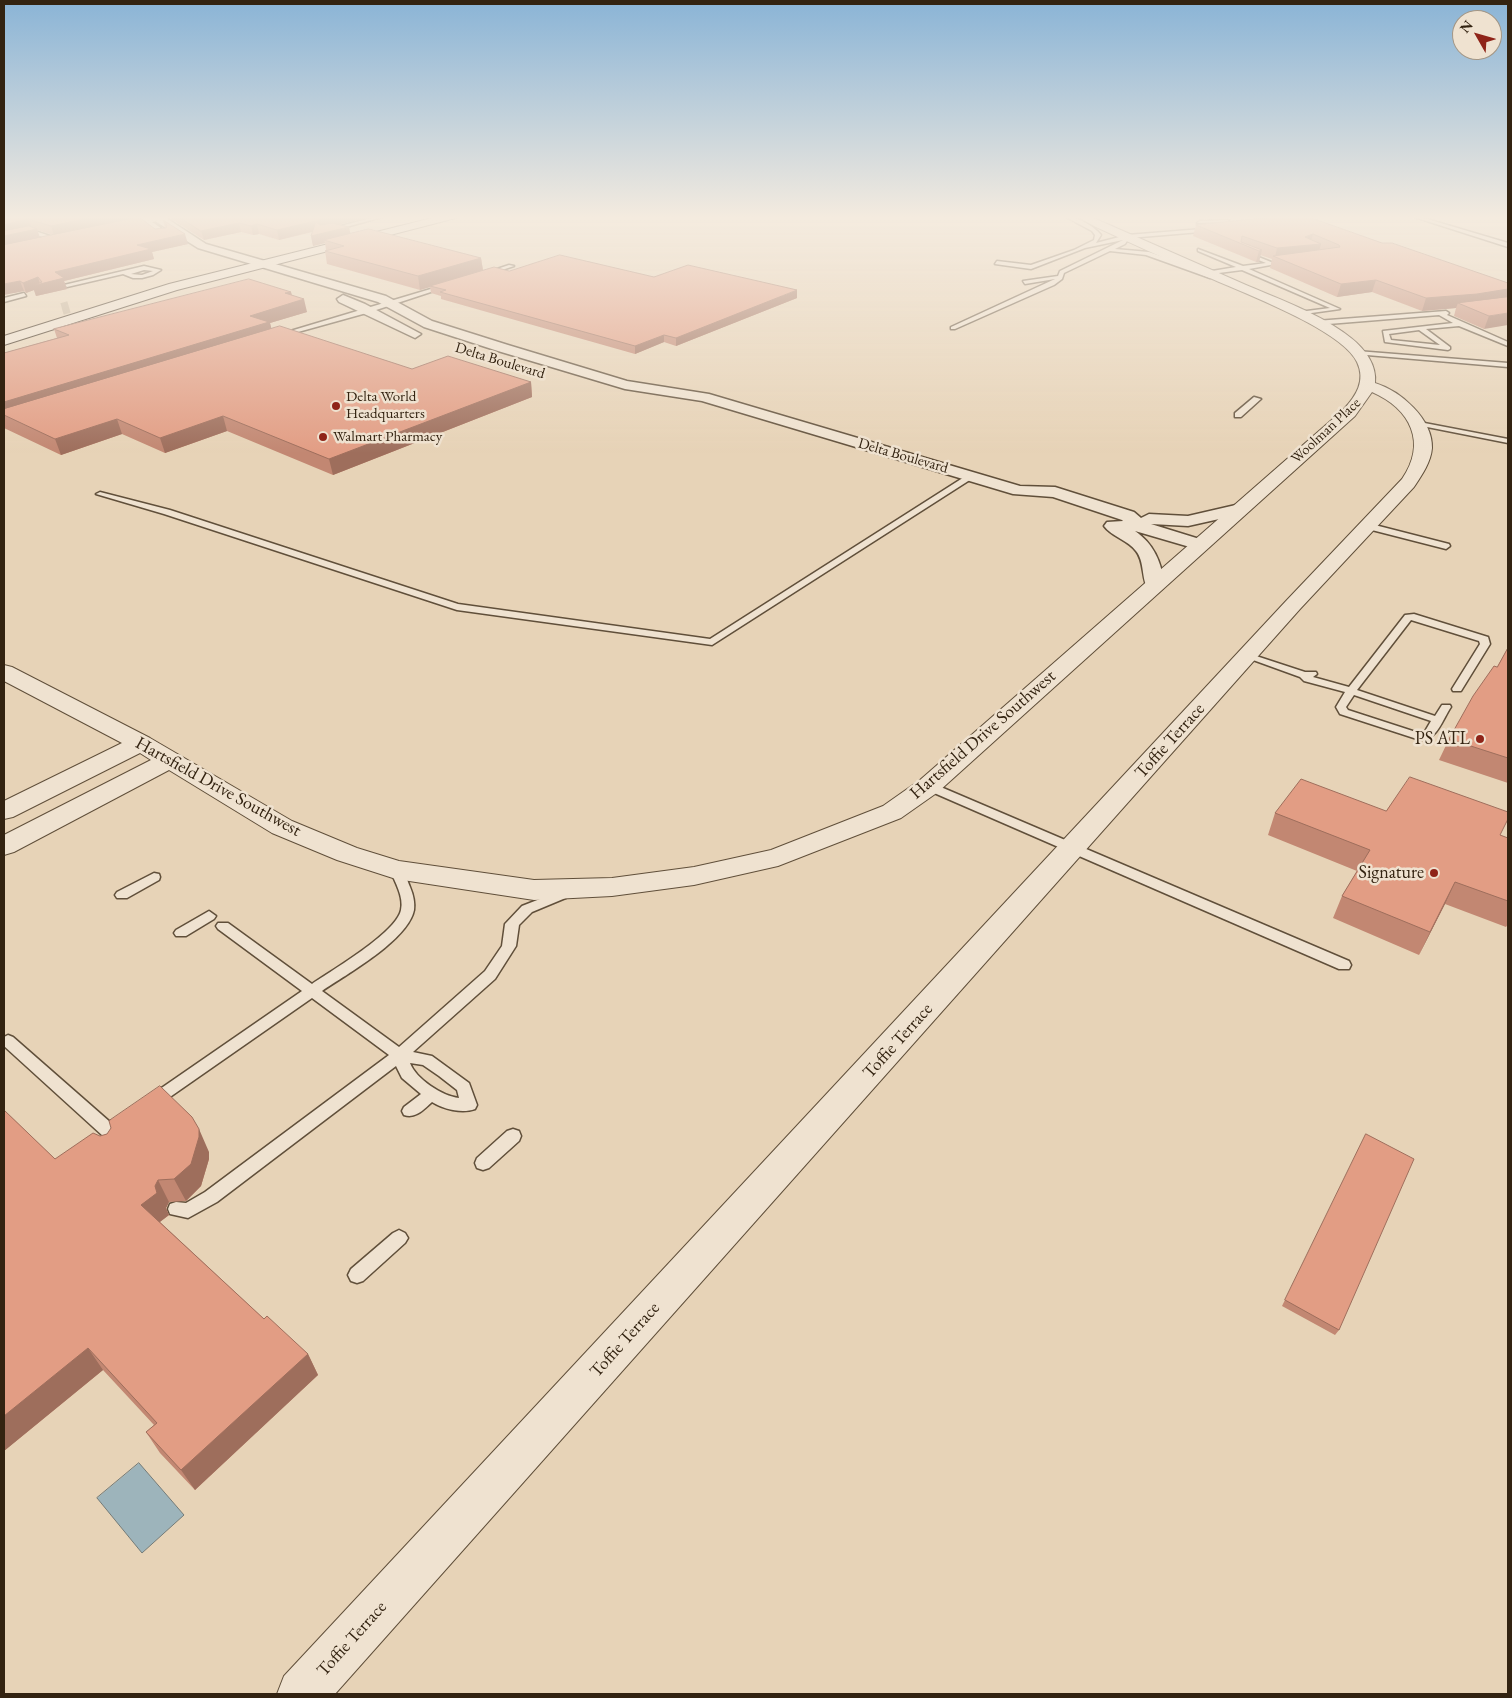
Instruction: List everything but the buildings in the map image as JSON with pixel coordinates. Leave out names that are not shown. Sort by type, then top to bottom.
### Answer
[{"type":"street","points":[[4,328],[112,295]]},
{"type":"street","points":[[4,342],[143,295]]},
{"type":"street","name":"Delta Boulevard","points":[[333,295],[358,304],[404,330],[431,339]]},
{"type":"street","name":"Delta Boulevard","points":[[369,295],[382,299],[428,324],[625,385],[671,394]]},
{"type":"street","name":"Woolman Place","points":[[1200,545],[1349,413],[1366,393],[1368,386],[1366,366],[1346,341],[1299,314],[1257,295]]},
{"type":"street","points":[[1368,386],[1390,395],[1418,423]]},
{"type":"street","name":"Delta Boulevard","points":[[599,392],[704,397],[1019,491],[1039,504],[1108,524],[1142,527],[1200,545]]},
{"type":"street","name":"Toffie Terrace","points":[[302,1694],[1246,656],[1408,483],[1421,462],[1424,443],[1418,423]]},
{"type":"street","name":"Delta Boulevard","points":[[1019,491],[1055,492],[1128,516],[1142,527]]},
{"type":"street","points":[[1128,516],[1188,521],[1240,509]]},
{"type":"street","points":[[1108,524],[1129,534],[1147,550],[1154,569],[1155,585]]},
{"type":"street","name":"Hartsfield Drive Southwest","points":[[4,672],[141,743],[282,827],[347,854],[396,870],[534,890],[612,887],[694,876],[778,857],[892,812],[930,786],[1200,545]]},
{"type":"street","points":[[4,811],[141,743]]},
{"type":"street","points":[[4,846],[170,760]]},
{"type":"lane","points":[[4,300],[23,295]]},
{"type":"lane","points":[[270,339],[417,295]]},
{"type":"lane","points":[[953,328],[1025,295]]},
{"type":"lane","points":[[1299,314],[1337,309],[1305,295]]},
{"type":"lane","points":[[1316,323],[1456,312]]},
{"type":"lane","points":[[1439,313],[1508,344]]},
{"type":"lane","points":[[1420,328],[1448,348],[1388,342],[1384,332],[1420,328],[1460,324]]},
{"type":"lane","points":[[1357,353],[1508,364]]},
{"type":"lane","points":[[1238,415],[1257,399]]},
{"type":"lane","points":[[1418,423],[1508,441]]},
{"type":"lane","points":[[100,494],[167,512],[457,607],[712,642],[972,476]]},
{"type":"lane","points":[[1368,526],[1446,546]]},
{"type":"lane","points":[[1446,707],[1428,736],[1421,738],[1344,712],[1341,707],[1342,703],[1408,617],[1414,617],[1484,639],[1485,644],[1457,688]]},
{"type":"lane","points":[[1246,656],[1304,675],[1308,679],[1326,683],[1437,720]]},
{"type":"lane","points":[[930,786],[1072,849],[1344,964]]},
{"type":"lane","points":[[109,1132],[313,991],[400,927],[408,912],[406,891],[396,870]]},
{"type":"lane","points":[[122,895],[154,877]]},
{"type":"lane","points":[[176,1209],[188,1211],[211,1197],[400,1054],[490,975],[509,946],[512,924],[527,909],[577,888]]},
{"type":"lane","points":[[181,933],[210,916]]},
{"type":"lane","points":[[223,926],[400,1054],[427,1060],[438,1068],[464,1087],[469,1105],[444,1102],[432,1094],[407,1074],[400,1054]]},
{"type":"lane","points":[[8,1041],[109,1132],[113,1150]]},
{"type":"lane","points":[[410,1112],[432,1094]]},
{"type":"lane","points":[[483,1164],[514,1136]]},
{"type":"lane","points":[[357,1275],[399,1238]]},
{"type":"water","points":[[139,1463],[184,1515],[142,1553],[97,1498]]},
{"type":"tunnel","points":[[62,309],[69,307]]},
{"type":"place","name":"Delta World Headquarters","points":[[336,406]]},
{"type":"place","name":"Walmart Pharmacy","points":[[323,437]]},
{"type":"place","name":"PS ATL","points":[[1480,739]]},
{"type":"place","name":"Signature","points":[[1434,873]]}]
